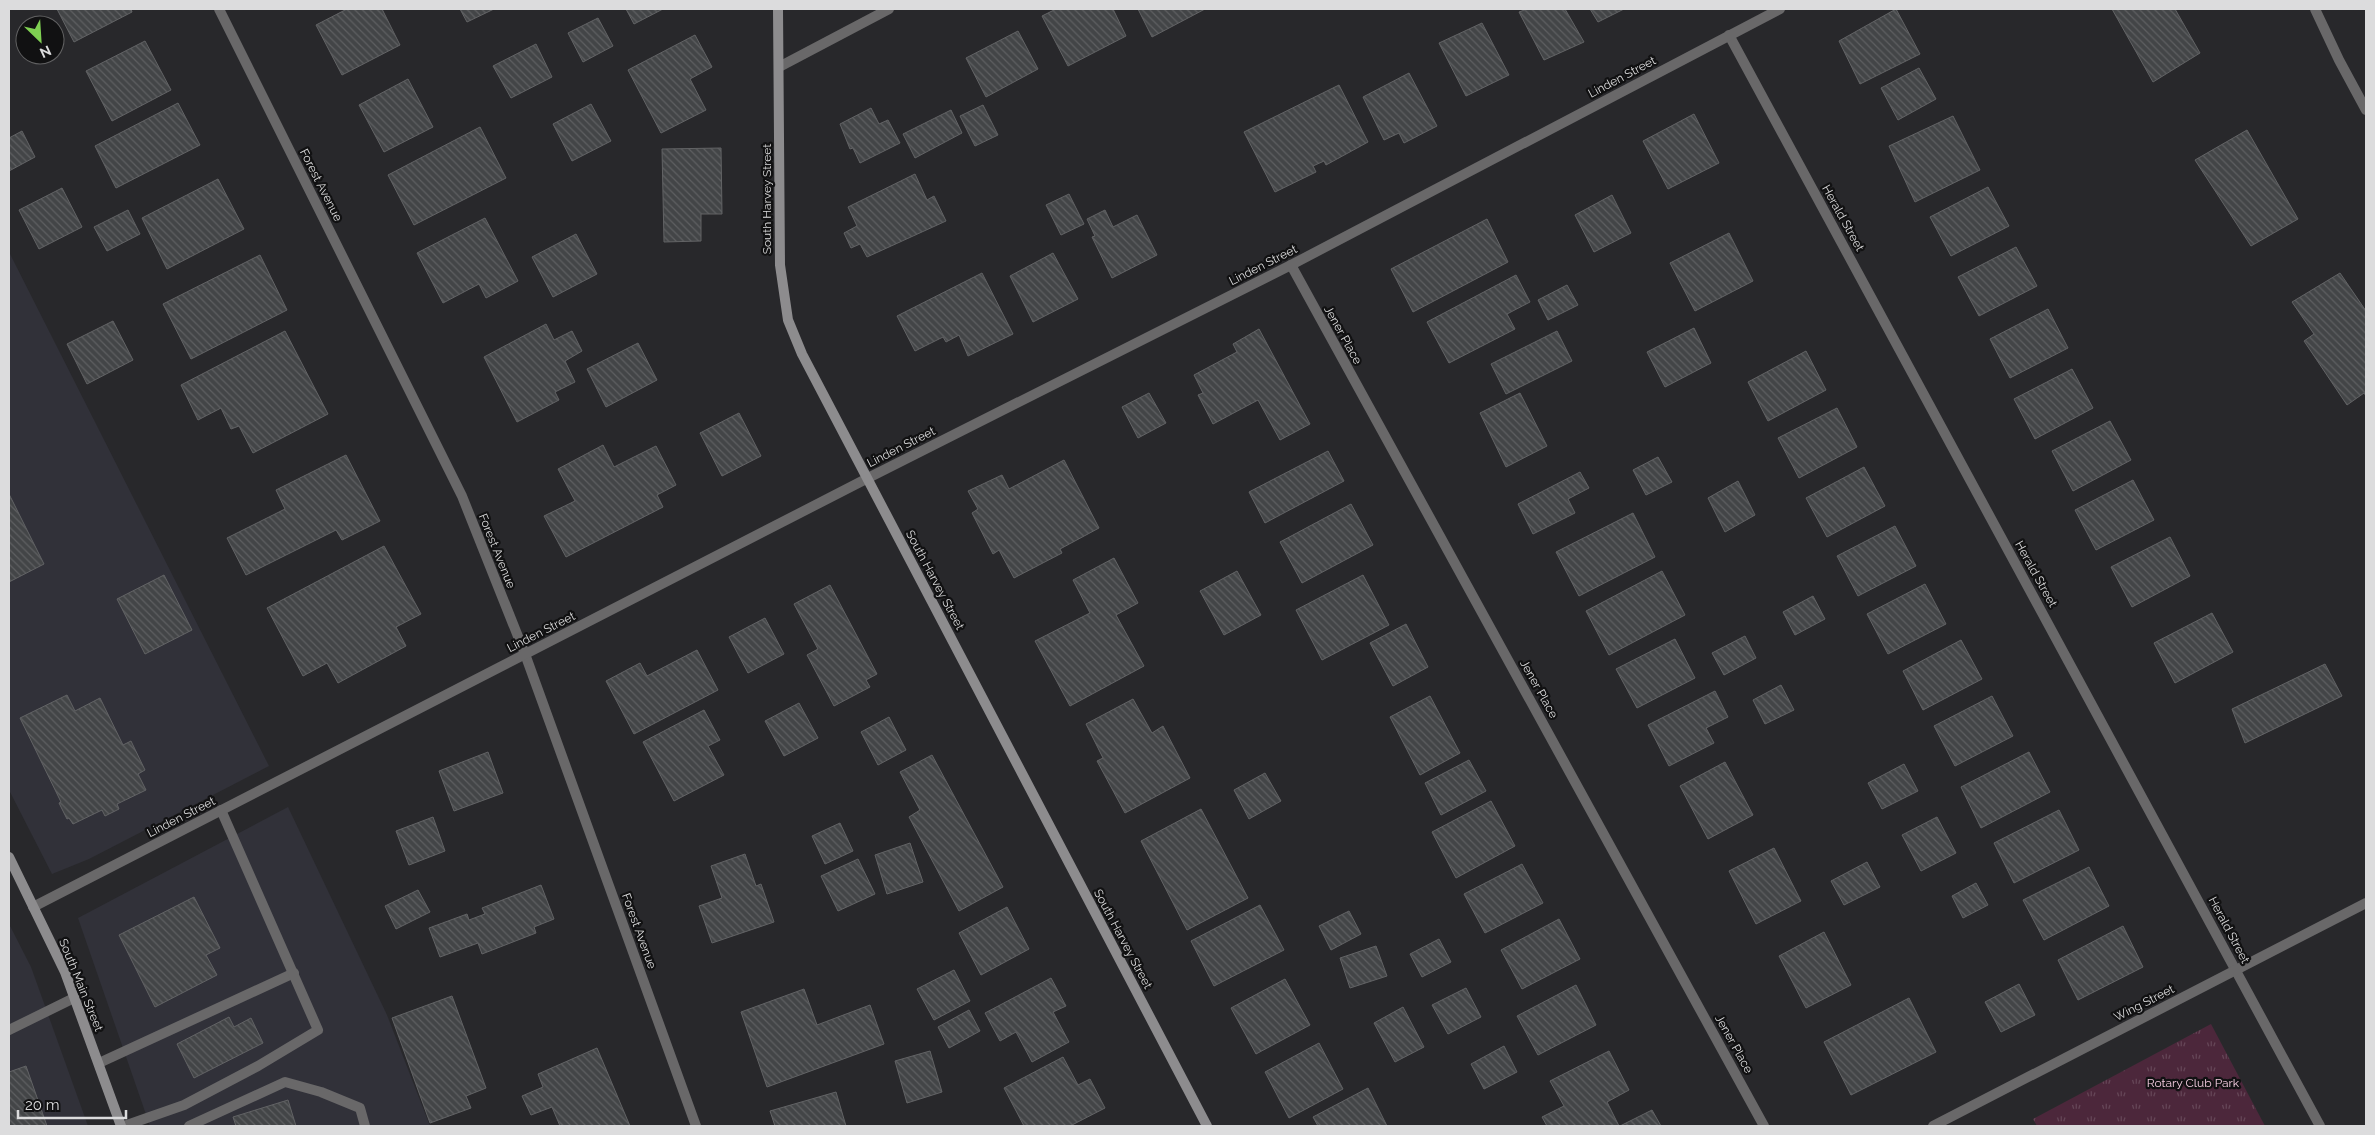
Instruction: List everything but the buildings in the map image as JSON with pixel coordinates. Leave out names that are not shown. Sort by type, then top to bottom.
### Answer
[{"type":"street","name":"Forest Avenue","points":[[219,9],[462,496],[525,654],[696,1126]]},
{"type":"street","name":"South Harvey Street","points":[[778,9],[780,265],[788,320],[802,354],[1207,1126]]},
{"type":"street","points":[[779,68],[889,9]]},
{"type":"street","name":"Linden Street","points":[[33,907],[868,478],[1291,265],[1780,9]]},
{"type":"street","points":[[2315,9],[2339,60],[2366,110]]},
{"type":"street","name":"Herald Street","points":[[1728,35],[2320,1126]]},
{"type":"street","name":"Jener Place","points":[[1291,265],[1764,1126]]},
{"type":"street","points":[[123,1126],[184,1105],[258,1066],[318,1030],[222,810]]},
{"type":"street","name":"South Main Street","points":[[9,857],[65,972],[123,1126]]},
{"type":"street","name":"Wing Street","points":[[1933,1126],[2366,903]]},
{"type":"street","points":[[99,1063],[294,973]]},
{"type":"street","points":[[9,1030],[74,998]]},
{"type":"street","points":[[189,1126],[285,1082],[321,1092],[360,1108],[365,1126]]},
{"type":"shaded area","points":[[9,252],[269,766],[89,859],[52,874],[9,790]]},
{"type":"shaded area","points":[[288,807],[387,1015],[430,1126],[150,1126],[78,918]]},
{"type":"shaded area","points":[[9,924],[31,967],[88,1126],[9,1126]]},
{"type":"green space","name":"Rotary Club Park","points":[[2211,1024],[2265,1126],[2037,1126],[2033,1119]]}]
